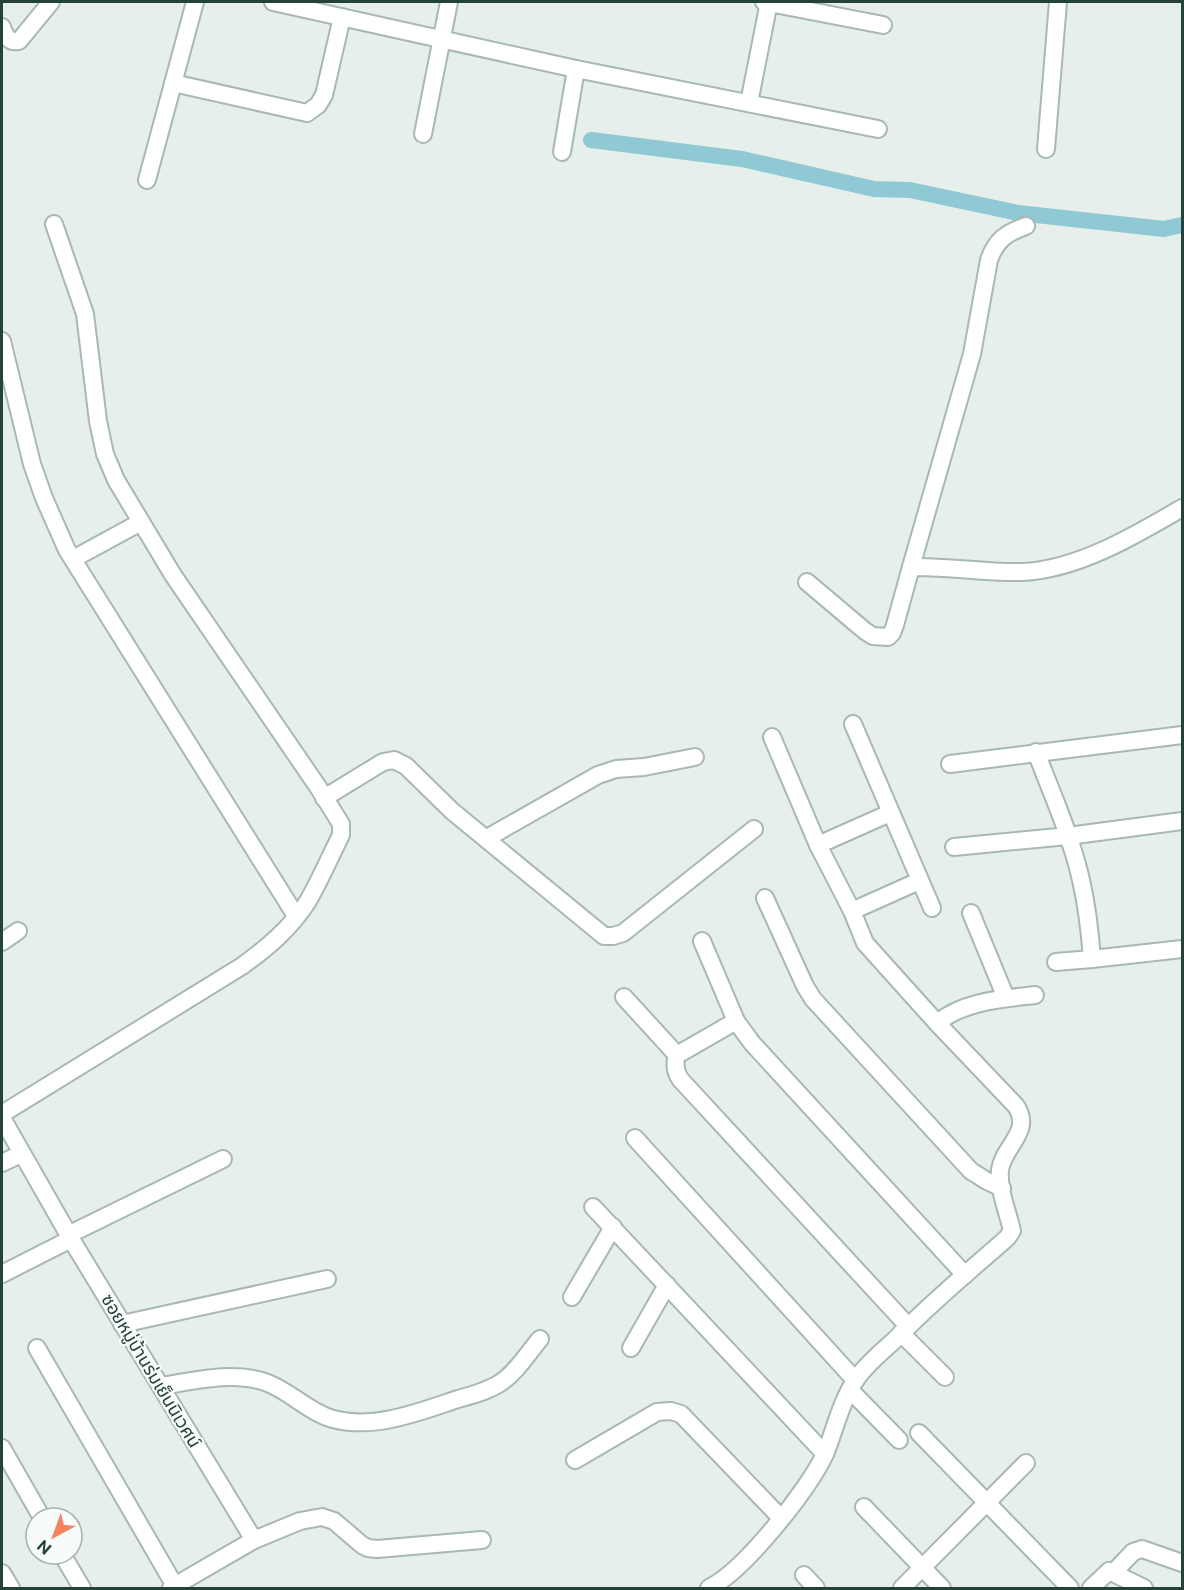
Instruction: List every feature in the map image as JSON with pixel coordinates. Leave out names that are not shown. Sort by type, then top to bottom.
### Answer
[{"type":"street","points":[[2,27],[9,40],[19,41],[51,2]]},
{"type":"street","points":[[147,180],[195,2]]},
{"type":"street","points":[[273,2],[576,69],[878,129]]},
{"type":"street","points":[[423,134],[449,2]]},
{"type":"street","points":[[749,103],[767,2],[883,25]]},
{"type":"street","points":[[1046,149],[1058,2]]},
{"type":"street","points":[[173,83],[307,113],[318,105],[324,95],[342,16]]},
{"type":"street","points":[[562,152],[576,69]]},
{"type":"street","points":[[2,1121],[262,952],[281,934],[307,902],[341,835],[341,824],[173,575],[116,480],[105,454],[98,421],[85,314],[54,224]]},
{"type":"street","points":[[807,582],[873,636],[888,636],[892,633],[972,354],[989,260],[1000,239],[1009,232],[1026,226]]},
{"type":"street","points":[[2,341],[32,464],[44,498],[73,560],[296,916]]},
{"type":"street","points":[[911,567],[1023,572],[1053,568],[1077,561],[1146,529],[1182,508]]},
{"type":"street","points":[[73,560],[141,522]]},
{"type":"street","points":[[853,724],[932,909]]},
{"type":"street","points":[[950,764],[1182,735]]},
{"type":"street","points":[[711,1588],[745,1561],[801,1492],[825,1454],[853,1385],[870,1362],[1012,1231],[1000,1170],[1022,1122],[1021,1114],[1016,1106],[937,1023],[866,943],[818,845],[772,737]]},
{"type":"street","points":[[1036,752],[1081,877],[1087,905],[1092,958]]},
{"type":"street","points":[[487,838],[598,775],[616,769],[644,767],[695,757]]},
{"type":"street","points":[[324,798],[383,762],[394,760],[406,766],[452,811],[604,936],[624,933],[754,829]]},
{"type":"street","points":[[818,845],[890,813]]},
{"type":"street","points":[[954,847],[1068,836],[1182,821]]},
{"type":"street","points":[[852,911],[919,881]]},
{"type":"street","points":[[765,898],[813,999],[971,1171],[1002,1188]]},
{"type":"street","points":[[971,913],[1006,998]]},
{"type":"street","points":[[2,942],[18,932]]},
{"type":"street","points":[[702,941],[736,1021],[752,1043],[965,1275]]},
{"type":"street","points":[[1056,962],[1182,949]]},
{"type":"street","points":[[937,1023],[959,1009],[1006,998],[1035,995]]},
{"type":"street","points":[[624,997],[677,1055]]},
{"type":"street","points":[[736,1021],[677,1055],[674,1064],[676,1073],[945,1377]]},
{"type":"street","name":"ซอยหมู่บ้านร่มเย็นนิเวศน์","points":[[2,1121],[254,1540]]},
{"type":"street","points":[[635,1138],[899,1440]]},
{"type":"street","points":[[2,1163],[21,1154]]},
{"type":"street","points":[[2,1274],[223,1159]]},
{"type":"street","points":[[593,1207],[825,1454]]},
{"type":"street","points":[[572,1297],[613,1227]]},
{"type":"street","points":[[122,1324],[327,1279]]},
{"type":"street","points":[[631,1348],[667,1285]]},
{"type":"street","points":[[161,1386],[214,1377],[242,1377],[265,1382],[333,1419],[361,1423],[426,1410],[482,1391],[501,1382],[516,1369],[540,1339]]},
{"type":"street","points":[[38,1348],[173,1587],[254,1540],[300,1521],[322,1517],[334,1521],[368,1548],[482,1540]]},
{"type":"street","points":[[575,1460],[657,1412],[671,1411],[681,1414],[781,1518]]},
{"type":"street","points":[[920,1433],[987,1505],[1070,1588]]},
{"type":"street","points":[[2,1448],[35,1506]]},
{"type":"street","points":[[902,1588],[987,1505],[1026,1463]]},
{"type":"street","points":[[864,1508],[942,1588]]},
{"type":"street","points":[[1113,1573],[1133,1552],[1142,1549],[1182,1563]]},
{"type":"street","points":[[69,1566],[82,1588]]},
{"type":"street","points":[[1091,1588],[1106,1572],[1144,1588]]},
{"type":"street","points":[[2,1573],[11,1588]]},
{"type":"street","points":[[804,1575],[816,1588]]},
{"type":"waterway","points":[[591,140],[742,159],[874,189],[910,190],[1018,213],[1164,229],[1182,225]]}]
